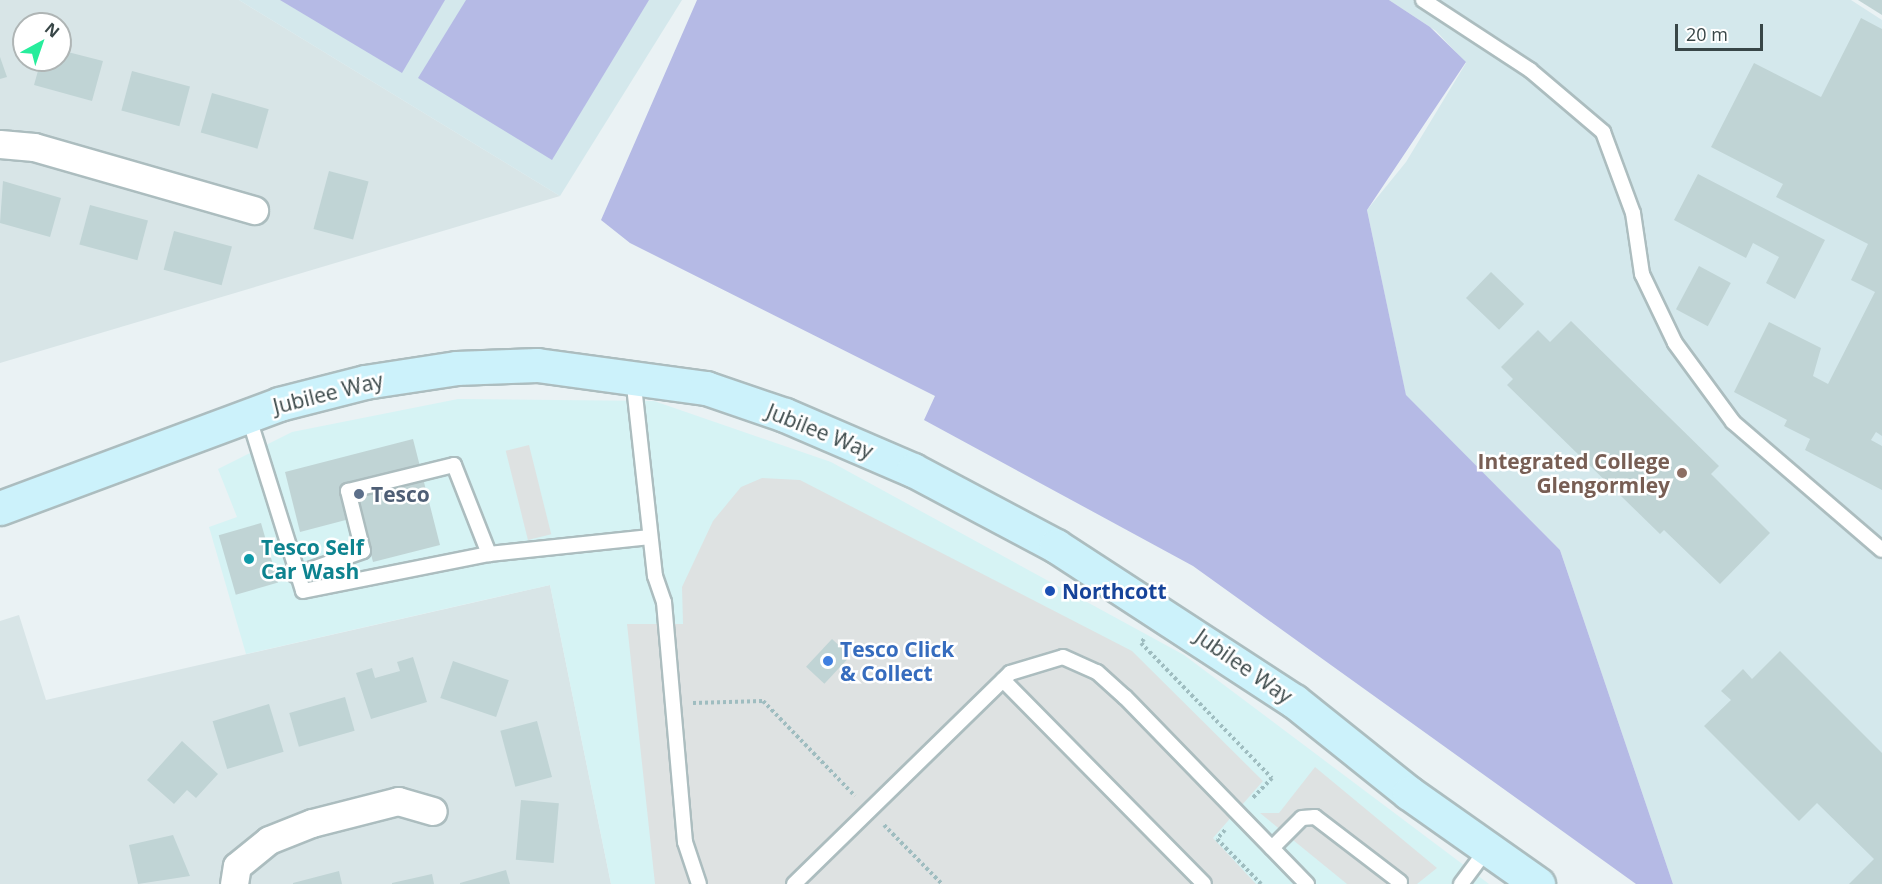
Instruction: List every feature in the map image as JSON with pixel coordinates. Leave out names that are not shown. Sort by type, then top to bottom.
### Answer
[{"type":"street","points":[[0,144],[34,147],[254,210]]},
{"type":"street","name":"Jubilee Way","points":[[0,508],[248,415],[365,382],[456,368],[537,365],[633,375],[706,388],[774,411],[913,470],[1161,610],[1294,701],[1487,849],[1538,884]]},
{"type":"street","points":[[234,884],[237,866],[269,840],[312,823],[398,801],[433,810]]},
{"type":"lane","points":[[1424,0],[1530,70],[1603,132],[1633,213],[1642,274],[1675,343],[1733,422],[1882,550]]},
{"type":"lane","points":[[633,375],[650,537],[664,602],[685,842],[699,884]]},
{"type":"lane","points":[[248,415],[295,575],[303,591],[489,554],[650,537]]},
{"type":"lane","points":[[295,575],[363,550],[348,491],[454,465],[489,554]]},
{"type":"lane","points":[[794,884],[1003,680],[1041,659],[1064,657],[1097,672],[1307,884]]},
{"type":"lane","points":[[1003,680],[1204,884]]},
{"type":"lane","points":[[1272,848],[1302,818],[1315,817],[1400,882]]},
{"type":"lane","points":[[1461,884],[1487,849]]},
{"type":"path","points":[[1161,610],[1141,643],[1272,778],[1217,839],[1261,884]]},
{"type":"path","points":[[672,705],[763,701],[942,884]]},
{"type":"shaded area","points":[[0,0],[239,0],[560,196],[0,363]]},
{"type":"shaded area","points":[[239,0],[682,0],[560,196]]},
{"type":"shaded area","points":[[280,0],[445,0],[402,73]]},
{"type":"shaded area","points":[[466,0],[649,0],[552,160],[418,78]]},
{"type":"shaded area","points":[[697,0],[1389,0],[1430,27],[1466,62],[1367,210],[1406,395],[1560,550],[1673,884],[1636,884],[1193,566],[924,420],[935,396],[630,243],[601,220]]},
{"type":"shaded area","name":"Integrated College Glengormley","points":[[1389,0],[1851,0],[1882,20],[1882,884],[1673,884],[1560,550],[1406,396],[1367,210],[1406,162],[1466,63],[1436,31]]},
{"type":"shaded area","name":"Northcott","points":[[458,399],[654,401],[831,462],[1184,655],[1489,884],[611,884],[550,585],[246,654],[209,527],[237,517],[218,469],[292,432]]},
{"type":"shaded area","points":[[529,445],[551,534],[528,540],[506,451]]},
{"type":"shaded area","points":[[762,478],[800,480],[1132,651],[1263,781],[1213,838],[1256,884],[655,884],[627,624],[683,624],[682,587],[713,521],[741,487]]},
{"type":"shaded area","points":[[550,585],[611,884],[0,884],[0,621],[19,615],[46,700]]},
{"type":"shaded area","points":[[1315,767],[1437,868],[1417,884],[1347,884],[1260,813],[1279,813]]},
{"type":"building","points":[[1858,0],[1882,0],[1882,15]]},
{"type":"building","points":[[1861,18],[1882,29],[1882,436],[1876,432],[1871,440],[1882,446],[1882,490],[1805,450],[1810,439],[1784,426],[1787,420],[1734,392],[1769,322],[1821,348],[1813,376],[1828,384],[1875,292],[1851,280],[1868,244],[1776,197],[1783,184],[1711,147],[1754,63],[1821,97]]},
{"type":"building","points":[[72,53],[103,61],[92,101],[34,85],[38,72],[72,72]]},
{"type":"building","points":[[0,57],[7,77],[0,79]]},
{"type":"building","points":[[132,71],[190,87],[179,126],[121,111]]},
{"type":"building","points":[[212,93],[269,109],[257,149],[201,132]]},
{"type":"building","points":[[329,171],[369,182],[353,240],[313,229]]},
{"type":"building","points":[[1698,174],[1825,240],[1795,299],[1766,283],[1779,257],[1753,243],[1746,258],[1674,220]]},
{"type":"building","points":[[3,181],[61,198],[50,237],[0,223]]},
{"type":"building","points":[[90,205],[148,221],[137,260],[79,245]]},
{"type":"building","points":[[174,231],[232,247],[222,285],[164,270]]},
{"type":"building","points":[[1699,266],[1731,283],[1708,326],[1676,309]]},
{"type":"building","points":[[1491,272],[1524,304],[1499,330],[1466,298]]},
{"type":"building","points":[[1571,321],[1719,466],[1711,474],[1770,533],[1720,584],[1664,530],[1660,534],[1507,385],[1513,379],[1501,367],[1538,330],[1550,342]]},
{"type":"building","name":"Tesco","points":[[413,439],[440,545],[373,562],[361,516],[300,532],[285,472]]},
{"type":"building","name":"Tesco Self Car Wash","points":[[261,523],[278,583],[236,595],[219,535]]},
{"type":"building","name":"Tesco Click & Collect","points":[[832,639],[850,656],[824,684],[806,667]]},
{"type":"building","points":[[1780,651],[1882,753],[1882,884],[1849,884],[1874,859],[1817,803],[1799,821],[1704,726],[1731,700],[1721,691],[1743,669],[1752,679]]},
{"type":"building","points":[[413,657],[427,702],[371,719],[356,673],[372,668],[375,678],[400,671],[397,662]]},
{"type":"building","points":[[453,661],[509,680],[496,717],[440,698]]},
{"type":"building","points":[[345,697],[355,731],[299,747],[289,713]]},
{"type":"building","points":[[269,704],[284,752],[227,769],[213,721]]},
{"type":"building","points":[[537,721],[552,777],[515,787],[500,731]]},
{"type":"building","points":[[182,741],[218,774],[196,798],[187,790],[174,804],[147,780]]},
{"type":"building","points":[[521,800],[559,803],[554,863],[516,860]]},
{"type":"building","points":[[173,835],[190,876],[138,884],[129,845]]},
{"type":"building","points":[[506,870],[510,884],[460,884],[460,883]]},
{"type":"building","points":[[339,871],[342,884],[293,884],[293,883]]},
{"type":"building","points":[[432,874],[434,884],[392,884],[392,883]]},
{"type":"place","name":"Integrated College Glengormley","points":[[1682,473]]},
{"type":"place","name":"Tesco","points":[[359,494]]},
{"type":"place","name":"Tesco Self Car Wash","points":[[249,559]]},
{"type":"place","name":"Northcott","points":[[1050,591]]},
{"type":"place","name":"Tesco Click & Collect","points":[[828,661]]}]
